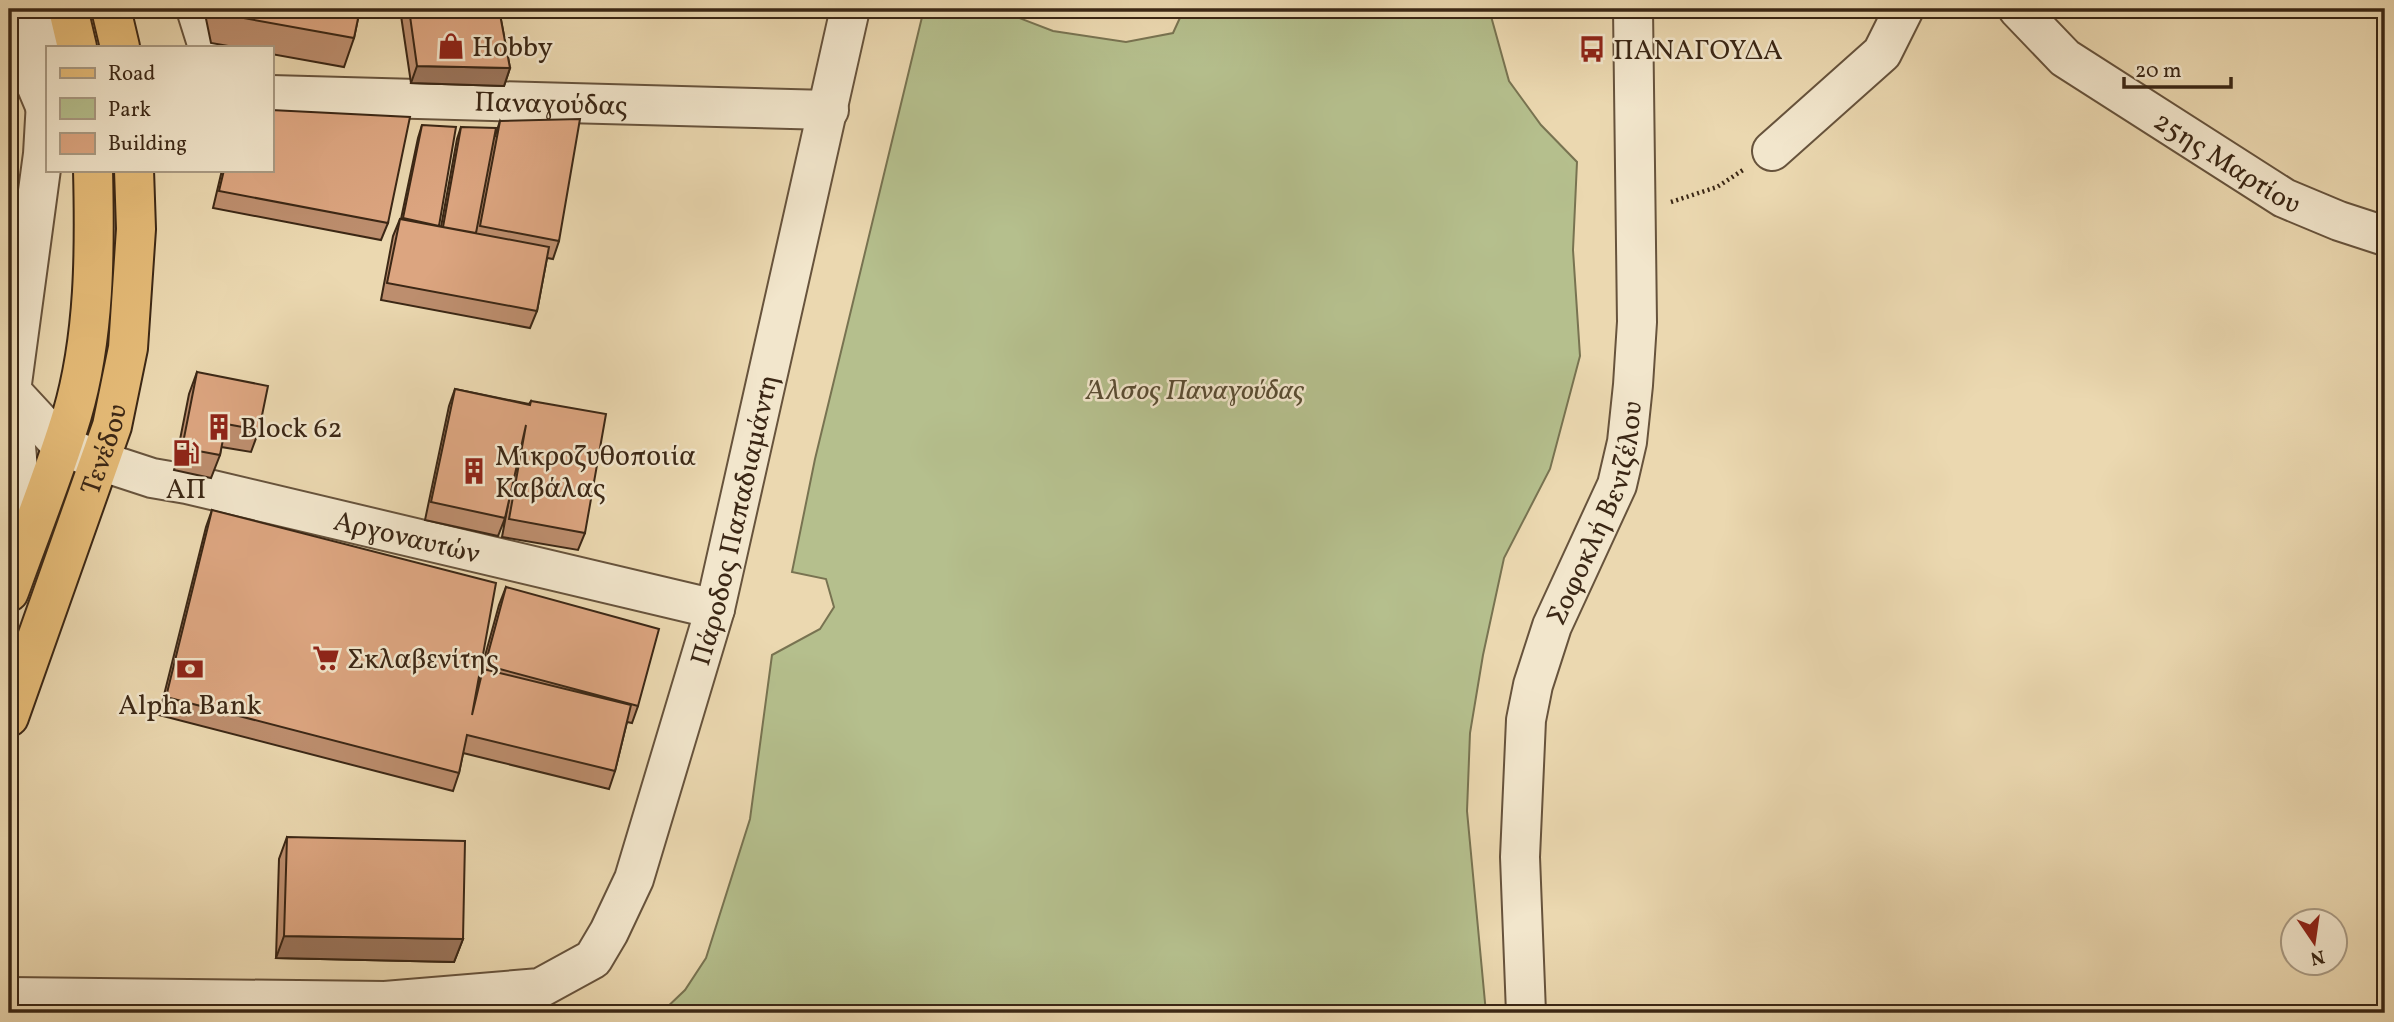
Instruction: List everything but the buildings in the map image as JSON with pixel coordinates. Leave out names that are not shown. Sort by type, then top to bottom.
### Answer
[{"type":"main road","points":[[68,9],[77,46]]},
{"type":"main road","points":[[111,9],[120,46]]},
{"type":"main road","name":"Τενέδου","points":[[9,592],[72,414],[87,344],[94,229],[93,172]]},
{"type":"main road","name":"Τενέδου","points":[[9,717],[112,426],[128,348],[136,229],[134,172]]},
{"type":"street","points":[[42,9],[48,46]]},
{"type":"street","points":[[196,9],[208,46]]},
{"type":"street","name":"Πάροδος Παπαδιαμάντη","points":[[9,997],[384,1001],[540,988],[593,959],[609,933],[629,890],[715,608],[850,9]]},
{"type":"street","name":"Σοφοκλή Βενιζέλου","points":[[1526,1013],[1520,857],[1526,720],[1533,685],[1552,626],[1617,485],[1627,442],[1637,322],[1633,9]]},
{"type":"street","points":[[1772,151],[1882,53],[1904,9]]},
{"type":"street","name":"25ης Μαρτίου","points":[[2018,9],[2065,58],[2284,198],[2339,221],[2385,236]]},
{"type":"street","points":[[9,21],[46,95],[43,154],[10,391],[25,547]]},
{"type":"street","name":"Παναγούδας","points":[[273,95],[829,110]]},
{"type":"street","points":[[10,391],[61,444]]},
{"type":"street","name":"Αργοναυτών","points":[[61,444],[100,461],[152,478],[715,608]]},
{"type":"path","points":[[1637,214],[1717,187],[1772,151]]},
{"type":"green space","name":"Άλσος Παναγούδας","points":[[926,9],[996,9],[1053,31],[1126,42],[1173,33],[1184,9],[1288,9],[1319,15],[1335,14],[1349,9],[1489,9],[1509,81],[1541,125],[1577,162],[1573,250],[1580,356],[1550,469],[1504,558],[1483,655],[1470,733],[1467,811],[1486,1013],[661,1013],[685,990],[706,958],[750,819],[772,655],[820,629],[834,607],[826,579],[792,572],[815,459]]},
{"type":"place","name":"Hobby","points":[[451,46]]},
{"type":"place","name":"ΠΑΝΑΓΟΥΔΑ","points":[[1592,49]]},
{"type":"place","name":"Block 62","points":[[219,427]]},
{"type":"place","name":"ΑΠ","points":[[186,453]]},
{"type":"place","name":"Μικροζυθοποιία Καβάλας","points":[[474,471]]},
{"type":"place","name":"Σκλαβενίτης","points":[[326,658]]},
{"type":"place","name":"Alpha Bank","points":[[190,669]]}]
